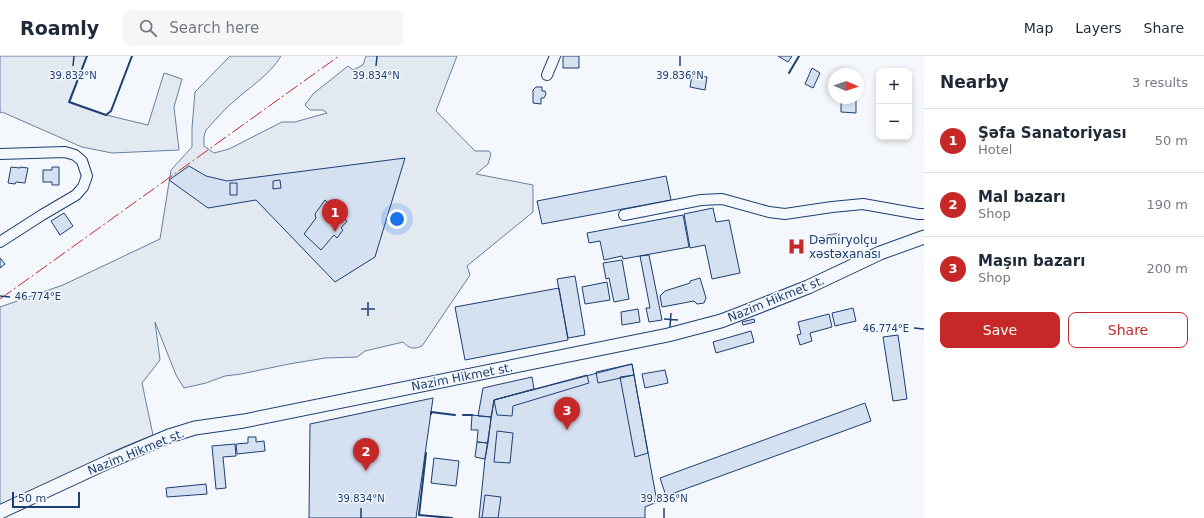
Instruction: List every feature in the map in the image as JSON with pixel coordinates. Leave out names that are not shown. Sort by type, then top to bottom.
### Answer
[{"type":"main road","name":"Nazim Hikmet st.","points":[[0,512],[168,436],[195,428],[252,419],[668,335],[721,321],[742,313],[808,287],[880,253],[924,237]]},
{"type":"street","points":[[547,76],[555,56]]},
{"type":"street","points":[[0,154],[65,152],[75,155],[82,161],[87,176],[83,188],[76,195],[36,218],[0,242]]},
{"type":"street","points":[[624,215],[701,200],[722,199],[769,212],[785,214],[863,204],[924,214]]},
{"type":"shaded area","points":[[0,56],[87,56],[70,102],[106,115],[148,125],[164,73],[182,79],[174,107],[179,150],[112,153],[82,147],[2,112],[0,113]]},
{"type":"shaded area","points":[[230,56],[281,56],[265,75],[228,106],[206,130],[204,136],[204,146],[214,153],[229,149],[282,122],[295,122],[327,113],[323,110],[310,110],[305,105],[313,94],[348,66],[353,70],[363,65],[366,56],[457,56],[436,111],[475,151],[489,151],[491,154],[488,164],[476,174],[533,185],[533,212],[467,266],[470,275],[422,346],[416,348],[411,348],[403,342],[365,351],[357,357],[325,358],[289,364],[225,376],[206,383],[184,388],[176,375],[155,322],[160,360],[142,383],[153,435],[121,448],[14,502],[0,506],[0,307],[63,285],[160,239],[171,170],[192,147],[195,92]]},
{"type":"shaded area","points":[[840,233],[842,242],[828,244],[827,235]]},
{"type":"building","points":[[563,56],[579,56],[579,68],[563,68]]},
{"type":"building","points":[[778,56],[792,56],[788,62]]},
{"type":"building","points":[[812,68],[820,73],[813,88],[805,84]]},
{"type":"building","points":[[692,75],[707,77],[705,90],[690,87]]},
{"type":"building","points":[[536,87],[542,87],[542,91],[545,91],[546,94],[544,98],[541,98],[541,104],[533,103],[533,90]]},
{"type":"building","points":[[841,104],[856,104],[856,113],[841,112]]},
{"type":"building","points":[[405,158],[375,257],[335,282],[256,200],[208,208],[169,180],[189,166],[206,176],[227,181]]},
{"type":"building","points":[[11,167],[28,168],[25,183],[8,183]]},
{"type":"building","points":[[52,167],[59,167],[59,185],[52,185],[52,182],[43,182],[43,170],[52,170]]},
{"type":"building","points":[[666,176],[671,200],[542,224],[537,201]]},
{"type":"building","points":[[280,180],[281,188],[273,189],[273,181]]},
{"type":"building","points":[[230,183],[237,183],[237,195],[230,195]]},
{"type":"building","points":[[325,200],[334,209],[336,207],[344,215],[342,217],[347,221],[341,228],[343,230],[337,238],[334,235],[321,250],[304,234],[316,218],[315,214]]},
{"type":"building","points":[[713,208],[716,222],[729,220],[740,273],[712,279],[705,245],[690,248],[684,214]]},
{"type":"building","points":[[64,213],[73,226],[60,235],[51,221]]},
{"type":"building","points":[[683,215],[689,247],[623,259],[622,256],[604,260],[600,241],[589,243],[587,233]]},
{"type":"building","points":[[649,255],[662,320],[649,322],[646,308],[650,308],[640,256]]},
{"type":"building","points":[[0,258],[5,264],[0,268]]},
{"type":"building","points":[[622,260],[629,299],[614,302],[609,278],[606,279],[603,263]]},
{"type":"building","points":[[575,276],[585,335],[568,338],[557,279]]},
{"type":"building","points":[[700,278],[706,298],[704,303],[697,304],[694,301],[662,307],[660,296],[665,291],[690,283],[690,281]]},
{"type":"building","points":[[607,282],[610,300],[585,304],[582,287]]},
{"type":"building","points":[[559,288],[568,340],[465,360],[455,307]]},
{"type":"building","points":[[853,308],[856,321],[835,326],[832,313]]},
{"type":"building","points":[[638,309],[640,322],[622,325],[621,312]]},
{"type":"building","points":[[829,314],[832,327],[810,333],[812,341],[800,345],[797,335],[801,334],[798,322]]},
{"type":"building","points":[[754,319],[755,322],[743,325],[742,322]]},
{"type":"building","points":[[751,331],[754,342],[716,353],[713,342]]},
{"type":"building","points":[[898,335],[907,399],[893,401],[883,337]]},
{"type":"building","points":[[632,364],[634,375],[598,383],[596,372]]},
{"type":"building","points":[[632,364],[657,502],[645,507],[645,518],[479,518],[485,459],[494,400]]},
{"type":"building","points":[[665,370],[668,383],[645,388],[642,374]]},
{"type":"building","points":[[587,375],[589,383],[513,406],[512,416],[497,415],[494,400]]},
{"type":"building","points":[[634,375],[648,453],[635,457],[620,377]]},
{"type":"building","points":[[532,377],[534,389],[494,400],[491,417],[478,416],[483,388]]},
{"type":"building","points":[[433,398],[416,518],[309,518],[310,424]]},
{"type":"building","points":[[865,403],[871,421],[666,496],[660,478]]},
{"type":"building","points":[[472,415],[491,417],[488,443],[477,442],[478,430],[471,430]]},
{"type":"building","points":[[497,431],[513,433],[510,463],[494,462]]},
{"type":"building","points":[[248,437],[256,437],[256,442],[264,441],[265,451],[237,454],[236,444],[248,443]]},
{"type":"building","points":[[477,442],[488,443],[485,459],[475,457]]},
{"type":"building","points":[[235,444],[236,456],[223,457],[226,488],[216,489],[212,446]]},
{"type":"building","points":[[434,458],[459,461],[456,486],[431,483]]},
{"type":"building","points":[[206,484],[207,494],[167,497],[166,488]]},
{"type":"building","points":[[485,495],[501,497],[498,518],[482,518]]},
{"type":"wall","points":[[87,56],[69,102],[106,115],[111,111],[132,56]]},
{"type":"wall","points":[[789,73],[799,56]]},
{"type":"wall","points":[[431,414],[431,412],[455,415]]},
{"type":"wall","points":[[463,415],[472,415]]},
{"type":"wall","points":[[426,453],[419,515],[452,518]]},
{"type":"power","points":[[0,299],[339,56]]},
{"type":"place","name":"Şəfa Sanatoriyası","points":[[335,232]]},
{"type":"place","name":"Dəmiryolçu xəstəxanası","points":[[796,247]]},
{"type":"place","name":"Maşın bazarı","points":[[567,430]]},
{"type":"place","name":"Mal bazarı","points":[[366,471]]}]
